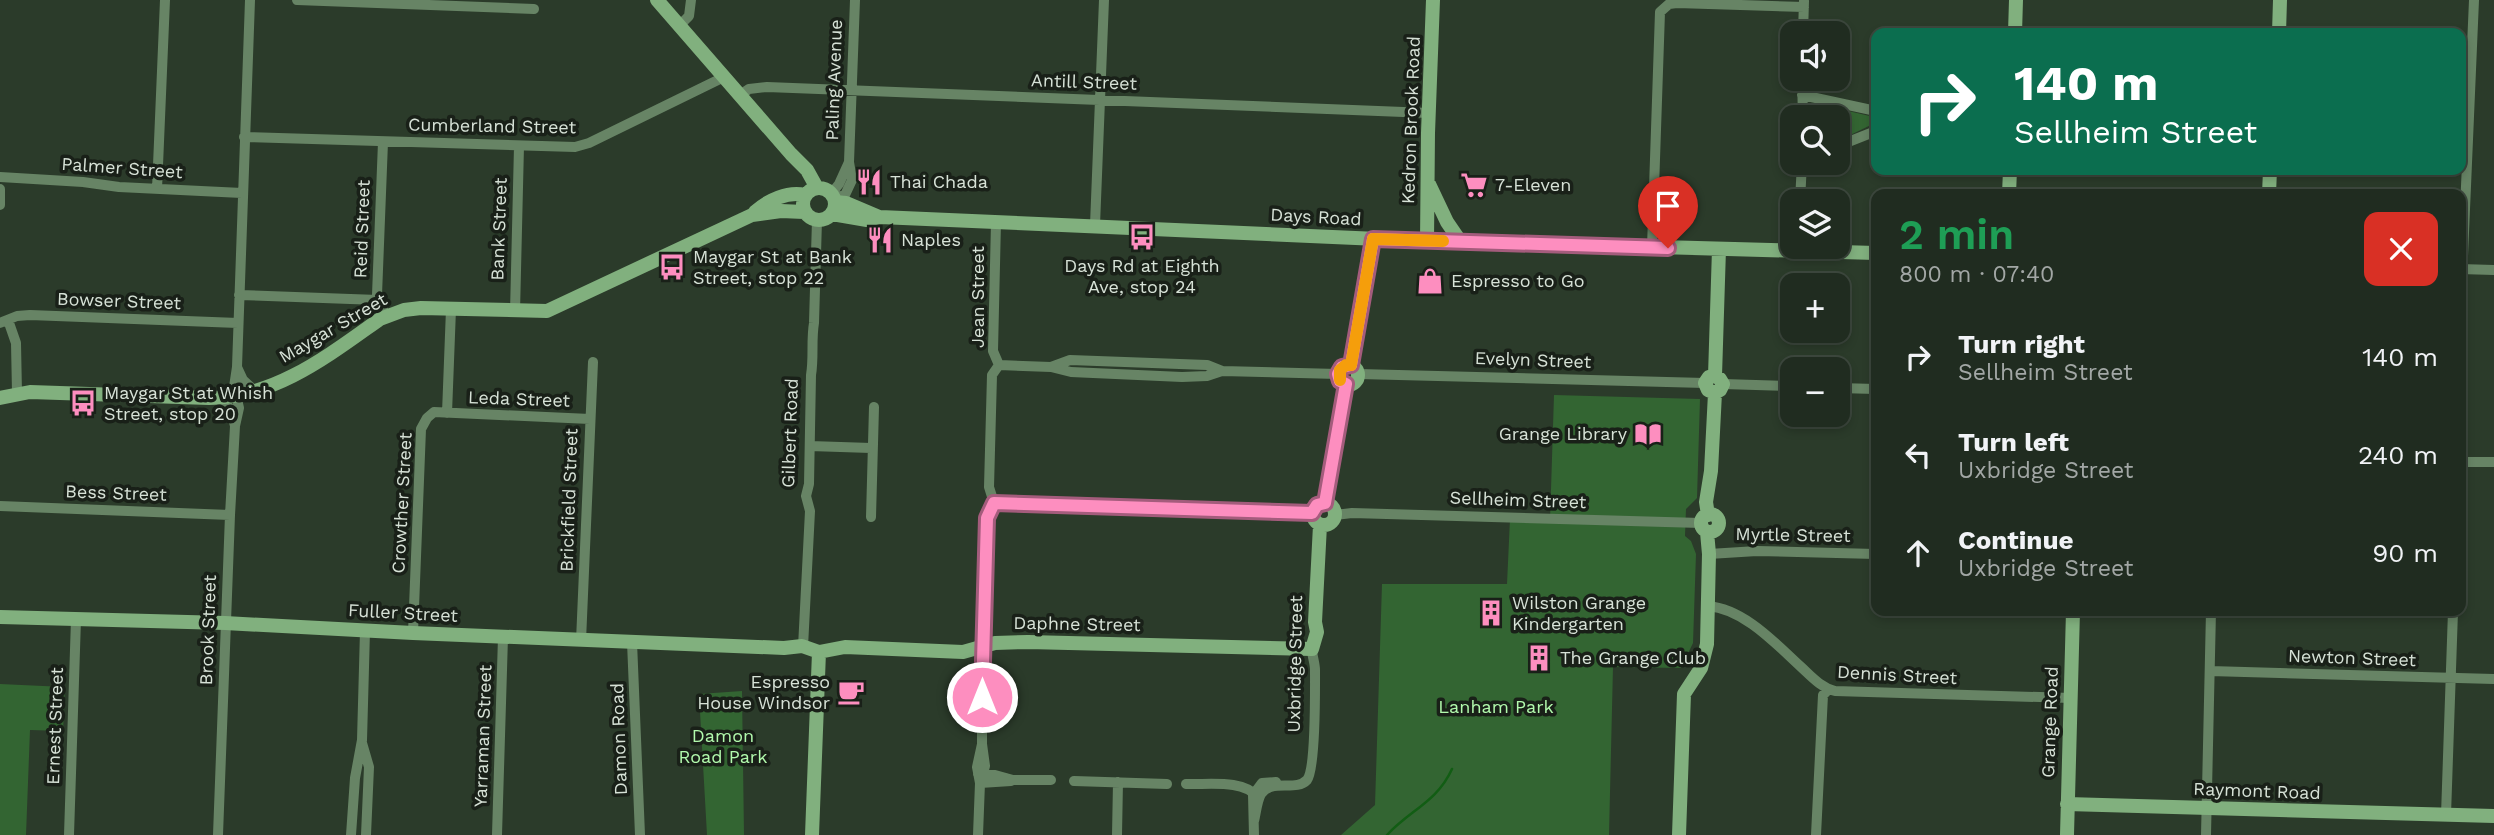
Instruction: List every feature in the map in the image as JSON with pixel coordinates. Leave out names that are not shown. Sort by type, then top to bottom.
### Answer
[{"type":"main road","points":[[657,0],[791,154],[823,198],[825,219],[810,216],[802,203],[823,198]]},
{"type":"main road","name":"Kedron Brook Road","points":[[1427,241],[1433,0]]},
{"type":"main road","points":[[2015,28],[2016,0]]},
{"type":"main road","points":[[2279,28],[2280,0]]},
{"type":"main road","points":[[1427,180],[1447,222],[1460,241]]},
{"type":"main road","name":"Maygar Street","points":[[752,215],[761,206],[796,193],[823,198]]},
{"type":"main road","name":"Days Road","points":[[823,198],[846,203],[880,217],[1427,241],[1780,249]]},
{"type":"main road","name":"Maygar Street","points":[[0,398],[17,393],[44,392],[230,397],[255,391],[308,369],[386,316],[409,309],[538,312],[554,309],[752,215],[781,211],[810,216]]},
{"type":"main road","points":[[1325,503],[1342,379],[1355,382],[1373,239]]},
{"type":"main road","points":[[1679,835],[1684,694],[1705,658],[1709,554],[1705,523],[1712,471],[1719,249]]},
{"type":"main road","name":"Days Road","points":[[1850,252],[1871,253]]},
{"type":"main road","points":[[1325,503],[1332,507],[1335,515],[1330,524],[1316,519],[1317,505],[1325,503]]},
{"type":"main road","name":"Uxbridge Street","points":[[1311,649],[1317,632],[1316,519]]},
{"type":"main road","name":"Grange Road","points":[[2067,835],[2073,616]]},
{"type":"main road","name":"Fuller Street","points":[[0,617],[225,623],[503,638],[803,647]]},
{"type":"main road","name":"Daphne Street","points":[[803,647],[819,652],[845,647],[963,652],[1008,642],[1042,642],[1311,649]]},
{"type":"main road","points":[[812,835],[819,652]]},
{"type":"main road","name":"Raymont Road","points":[[2067,804],[2494,816]]},
{"type":"main road","name":"Raymont Road","points":[[2446,816],[2494,824]]},
{"type":"street","points":[[157,189],[165,0]]},
{"type":"street","name":"Brook Street","points":[[218,835],[230,515],[235,426],[239,415],[230,397],[237,367],[250,0]]},
{"type":"street","points":[[297,0],[470,4],[534,9]]},
{"type":"street","points":[[680,26],[690,16],[691,0]]},
{"type":"street","name":"Paling Avenue","points":[[823,198],[839,184],[849,162],[855,0]]},
{"type":"street","points":[[1095,225],[1104,0]]},
{"type":"street","points":[[2466,108],[2474,0]]},
{"type":"street","points":[[1653,247],[1662,9],[1668,2],[1804,3],[1803,21]]},
{"type":"street","name":"Cumberland Street","points":[[244,136],[582,146],[724,77]]},
{"type":"street","name":"Antill Street","points":[[740,95],[749,89],[760,87],[1429,113]]},
{"type":"street","points":[[1802,91],[1802,105]]},
{"type":"street","points":[[1802,95],[1871,110]]},
{"type":"street","points":[[1850,141],[1871,133]]},
{"type":"street","name":"Reid Street","points":[[383,142],[378,300],[386,316]]},
{"type":"street","name":"Bank Street","points":[[514,312],[519,146]]},
{"type":"street","name":"Palmer Street","points":[[0,177],[157,189],[242,192]]},
{"type":"street","points":[[0,189],[0,205]]},
{"type":"street","name":"Gilbert Road","points":[[803,647],[810,512],[806,496],[813,362],[811,338],[814,323],[810,216]]},
{"type":"street","name":"Jean Street","points":[[978,835],[981,777],[985,758],[982,744],[982,647],[985,638],[987,518],[994,503],[989,487],[992,375],[999,365],[993,351],[996,222]]},
{"type":"street","points":[[2466,269],[2494,270]]},
{"type":"street","points":[[239,295],[378,300]]},
{"type":"street","points":[[447,413],[451,309]]},
{"type":"street","name":"Bowser Street","points":[[3,320],[30,315],[238,323]]},
{"type":"street","points":[[3,320],[16,342],[17,393]]},
{"type":"street","points":[[999,365],[1051,368],[1070,360],[1208,365],[1222,371],[1342,379]]},
{"type":"street","name":"Brickfield Street","points":[[581,641],[593,362]]},
{"type":"street","points":[[237,367],[243,380],[255,391]]},
{"type":"street","name":"Evelyn Street","points":[[1355,370],[1780,386]]},
{"type":"street","points":[[1850,388],[1871,389]]},
{"type":"street","points":[[872,517],[871,448],[874,407]]},
{"type":"street","name":"Crowther Street","points":[[413,634],[421,429],[434,412],[447,413]]},
{"type":"street","name":"Leda Street","points":[[447,413],[590,419]]},
{"type":"street","points":[[810,446],[871,448]]},
{"type":"street","points":[[2466,462],[2494,462]]},
{"type":"street","points":[[994,503],[1316,519]]},
{"type":"street","name":"Bess Street","points":[[0,506],[230,515]]},
{"type":"street","name":"Sellheim Street","points":[[1335,515],[1352,513],[1705,523]]},
{"type":"street","name":"Myrtle Street","points":[[1709,554],[1757,551],[1871,554]]},
{"type":"street","name":"Dennis Street","points":[[1708,606],[1735,614],[1748,622],[1820,685],[1829,689],[1855,693],[2071,698]]},
{"type":"street","points":[[2206,835],[2211,616]]},
{"type":"street","points":[[2446,816],[2453,616]]},
{"type":"street","name":"Ernest Street","points":[[69,835],[76,619]]},
{"type":"street","points":[[351,835],[355,778],[362,740],[365,631]]},
{"type":"street","name":"Yarraman Street","points":[[497,835],[503,638]]},
{"type":"street","name":"Damon Road","points":[[632,642],[640,835]]},
{"type":"street","name":"Uxbridge Street","points":[[1186,784],[1239,786],[1257,793],[1264,782],[1300,784],[1310,775],[1315,666],[1311,649]]},
{"type":"street","name":"Newton Street","points":[[2210,671],[2494,679]]},
{"type":"street","points":[[1816,835],[1823,695],[1829,689]]},
{"type":"street","points":[[362,740],[369,763],[366,835]]},
{"type":"street","points":[[981,777],[1051,780]]},
{"type":"street","points":[[1074,781],[1167,783]]},
{"type":"street","points":[[1117,835],[1118,782]]},
{"type":"street","points":[[1254,835],[1257,793]]},
{"type":"green space","points":[[1850,111],[1871,116],[1871,125],[1850,135]]},
{"type":"green space","name":"Lanham Park","points":[[1554,395],[1700,399],[1697,498],[1686,509],[1685,536],[1691,541],[1696,554],[1693,643],[1681,668],[1613,667],[1609,835],[1341,835],[1375,805],[1382,584],[1507,584],[1510,519],[1550,521]]},
{"type":"green space","points":[[0,684],[65,687],[63,731],[30,730],[26,835],[0,835]]},
{"type":"green space","name":"Damon Road Park","points":[[742,691],[744,835],[707,835],[699,694]]},
{"type":"waterway","points":[[1387,835],[1439,790],[1452,769]]},
{"type":"slow traffic","points":[[1340,380],[1338,374],[1342,367],[1351,365],[1373,239],[1443,241]]},
{"type":"place","name":"Thai Chada","points":[[869,182]]},
{"type":"place","name":"7-Eleven","points":[[1474,185]]},
{"type":"place","name":"Days Rd at Eighth Ave, stop 24","points":[[1142,237]]},
{"type":"place","name":"Naples","points":[[880,240]]},
{"type":"place","name":"Maygar St at Bank Street, stop 22","points":[[672,267]]},
{"type":"place","name":"Espresso to Go","points":[[1430,281]]},
{"type":"place","name":"Maygar St at Whish Street, stop 20","points":[[83,403]]},
{"type":"place","name":"Grange Library","points":[[1648,434]]},
{"type":"place","name":"Wilston Grange Kindergarten","points":[[1491,613]]},
{"type":"place","name":"The Grange Club","points":[[1539,658]]},
{"type":"place","name":"Espresso House Windsor","points":[[851,692]]},
{"type":"route","points":[[982,697],[987,518],[994,503],[1312,513],[1317,505],[1325,503],[1346,384],[1340,381],[1338,374],[1342,367],[1351,365],[1373,239],[1668,248]]}]
